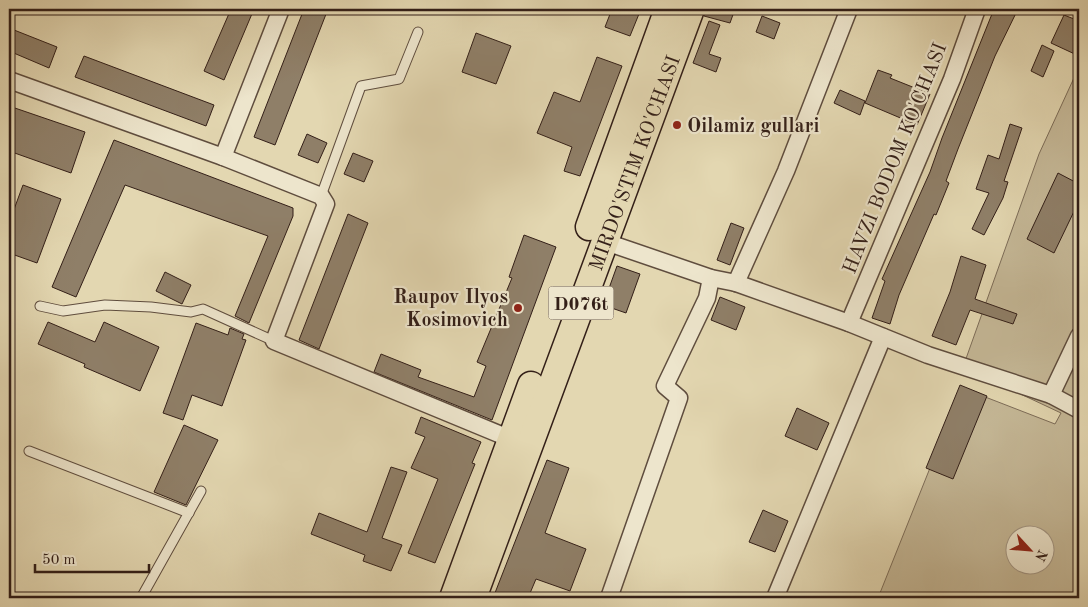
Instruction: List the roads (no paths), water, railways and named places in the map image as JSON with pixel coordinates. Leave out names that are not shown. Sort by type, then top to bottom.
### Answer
[{"type":"main road","name":"MIRDO'STIM KO'CHASI","points":[[453,598],[668,9]]},
{"type":"main road","name":"MIRDO'STIM KO'CHASI","points":[[473,598],[603,241],[691,9]]},
{"type":"street","points":[[223,157],[281,9]]},
{"type":"street","points":[[736,283],[786,171],[849,9]]},
{"type":"street","name":"HAVZI BODOM KO'CHASI","points":[[849,323],[952,79],[977,9]]},
{"type":"street","points":[[9,80],[223,157],[321,196],[326,204],[274,341],[511,439]]},
{"type":"street","points":[[603,241],[710,278],[736,283],[849,323],[928,355],[1051,395],[1075,408]]},
{"type":"street","points":[[610,598],[679,398],[665,386],[707,298],[710,278]]},
{"type":"street","points":[[1051,395],[1079,336]]},
{"type":"street","points":[[775,598],[883,337]]},
{"type":"lane","points":[[321,196],[361,86],[399,79],[418,32]]},
{"type":"lane","points":[[40,306],[63,311],[105,306],[151,307],[190,312],[203,309],[274,341]]},
{"type":"lane","points":[[29,451],[189,513]]},
{"type":"lane","points":[[141,598],[201,491]]},
{"type":"place","name":"Oilamiz gullari","points":[[677,125]]},
{"type":"place","name":"Raupov Ilyos Kosimovich","points":[[518,308]]}]
